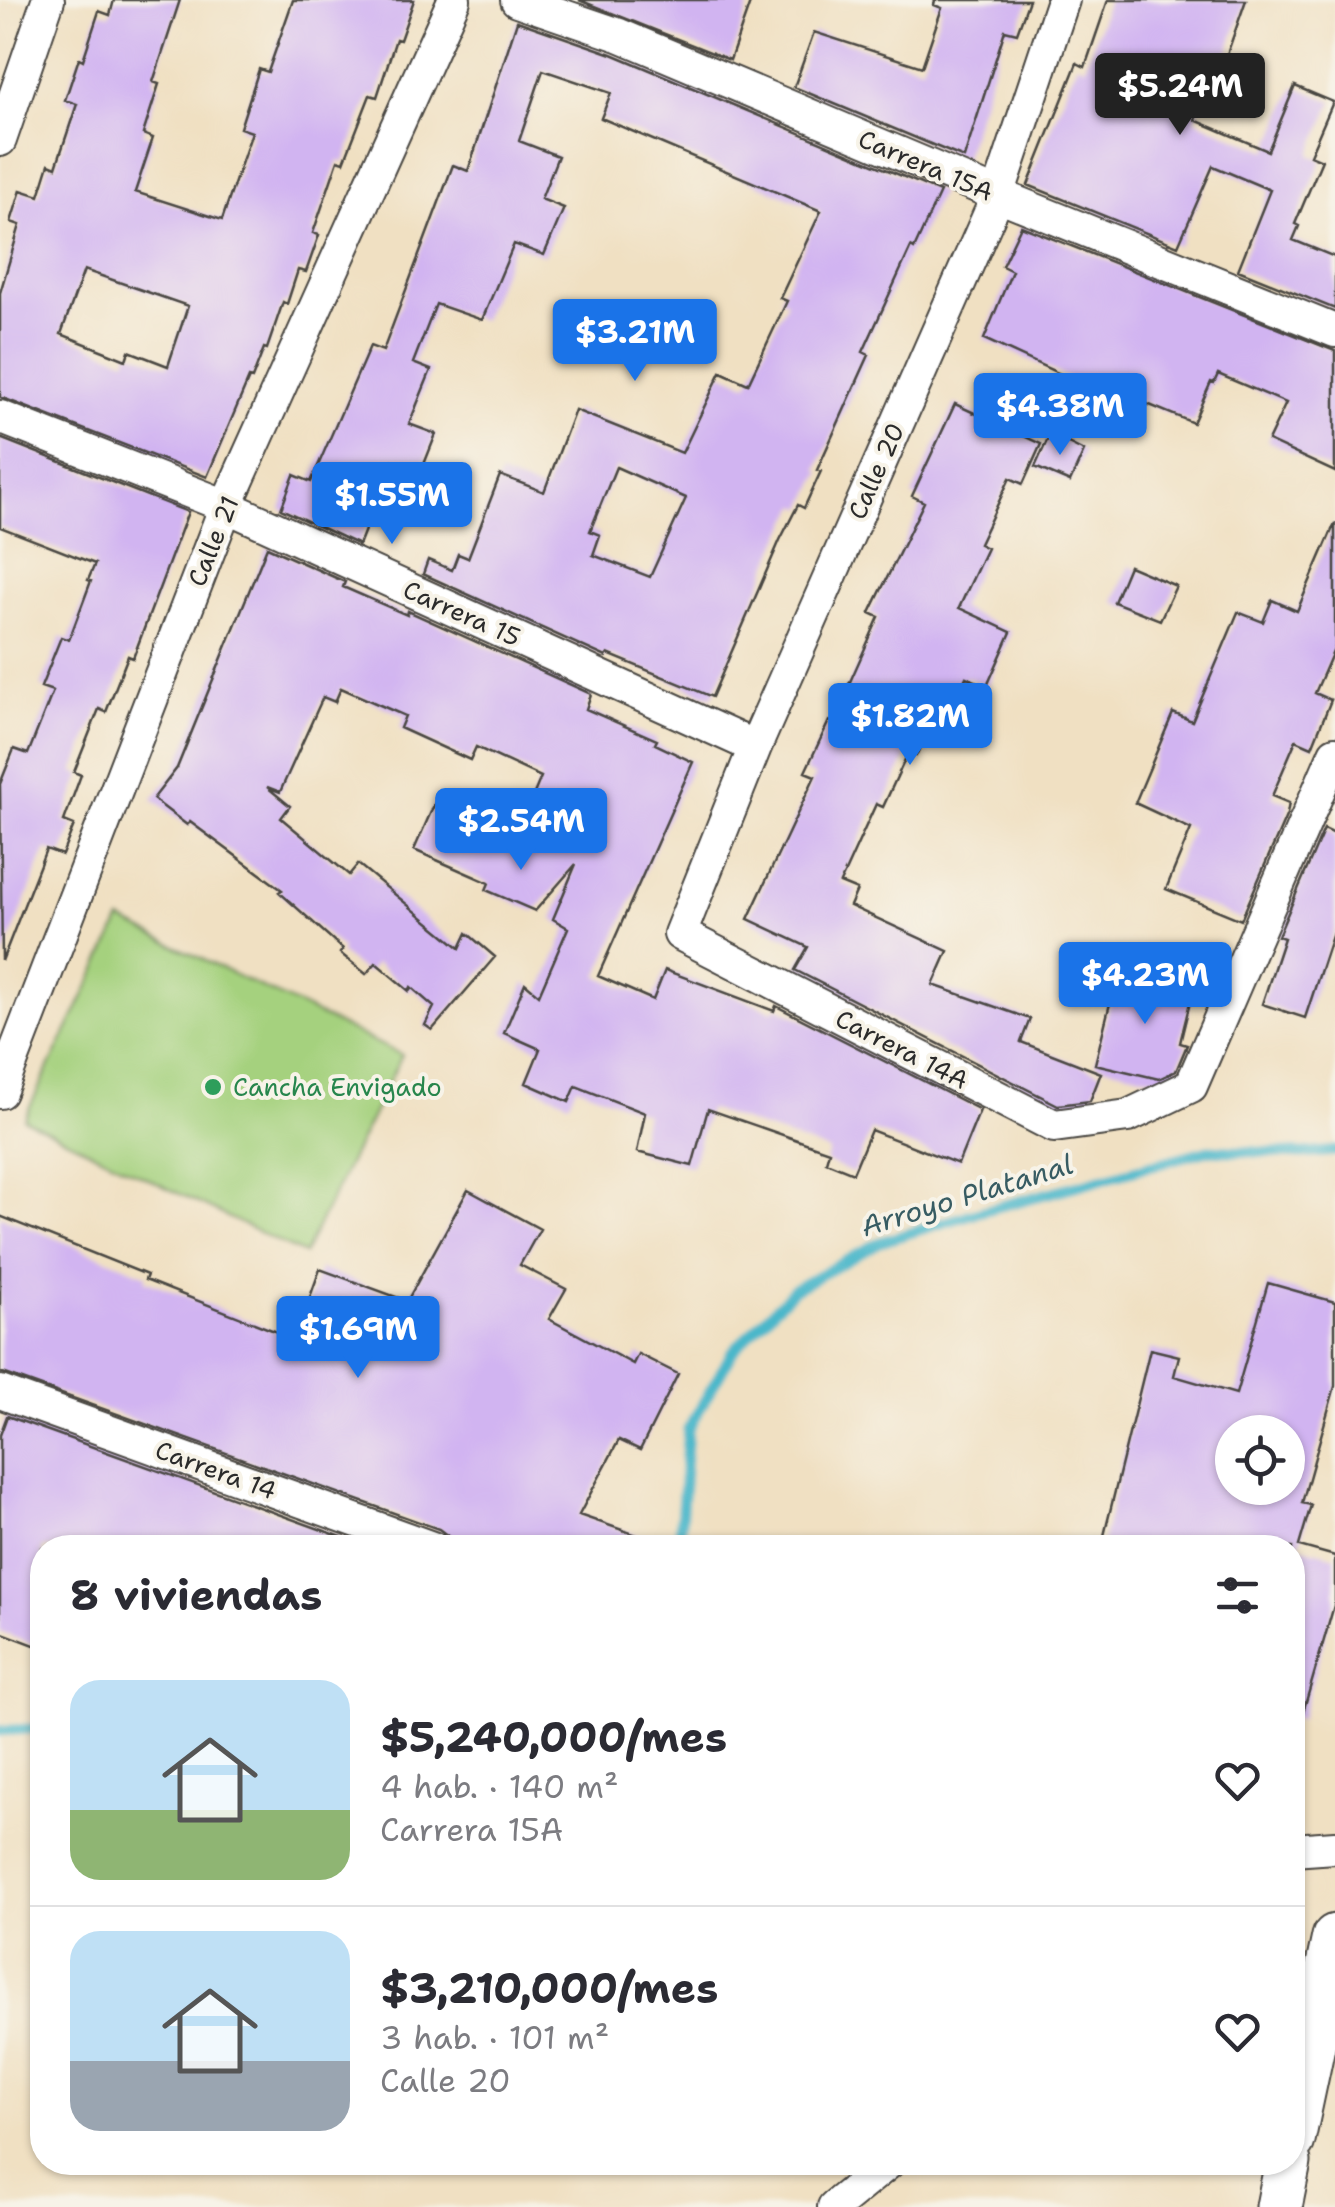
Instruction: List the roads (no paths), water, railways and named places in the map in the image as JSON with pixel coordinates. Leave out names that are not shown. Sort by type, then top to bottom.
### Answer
[{"type":"main road","points":[[1305,2078],[1335,1936]]},
{"type":"main road","points":[[1278,2207],[1285,2175]]},
{"type":"street","points":[[0,140],[48,0]]},
{"type":"street","name":"Calle 21","points":[[0,1092],[226,506],[454,0]]},
{"type":"street","name":"Carrera 15A","points":[[517,0],[619,35],[998,196],[1335,331]]},
{"type":"street","name":"Calle 20","points":[[682,937],[679,930],[755,747],[998,196],[1063,0]]},
{"type":"street","name":"Carrera 15","points":[[0,417],[226,506],[755,747]]},
{"type":"street","name":"Carrera 14A","points":[[682,937],[1054,1126],[1128,1116],[1191,1086],[1335,753]]},
{"type":"street","name":"Carrera 14","points":[[0,1392],[396,1535]]},
{"type":"street","points":[[1305,1849],[1335,1847]]},
{"type":"street","points":[[834,2207],[873,2175]]},
{"type":"waterway","name":"Arroyo Platanal","points":[[680,1535],[688,1429],[733,1351],[793,1290],[880,1242],[1208,1150],[1303,1154],[1335,1151]]},
{"type":"waterway","name":"Arroyo Platanal","points":[[0,1731],[30,1729]]},
{"type":"place","name":"Cancha Envigado","points":[[213,1087]]}]
